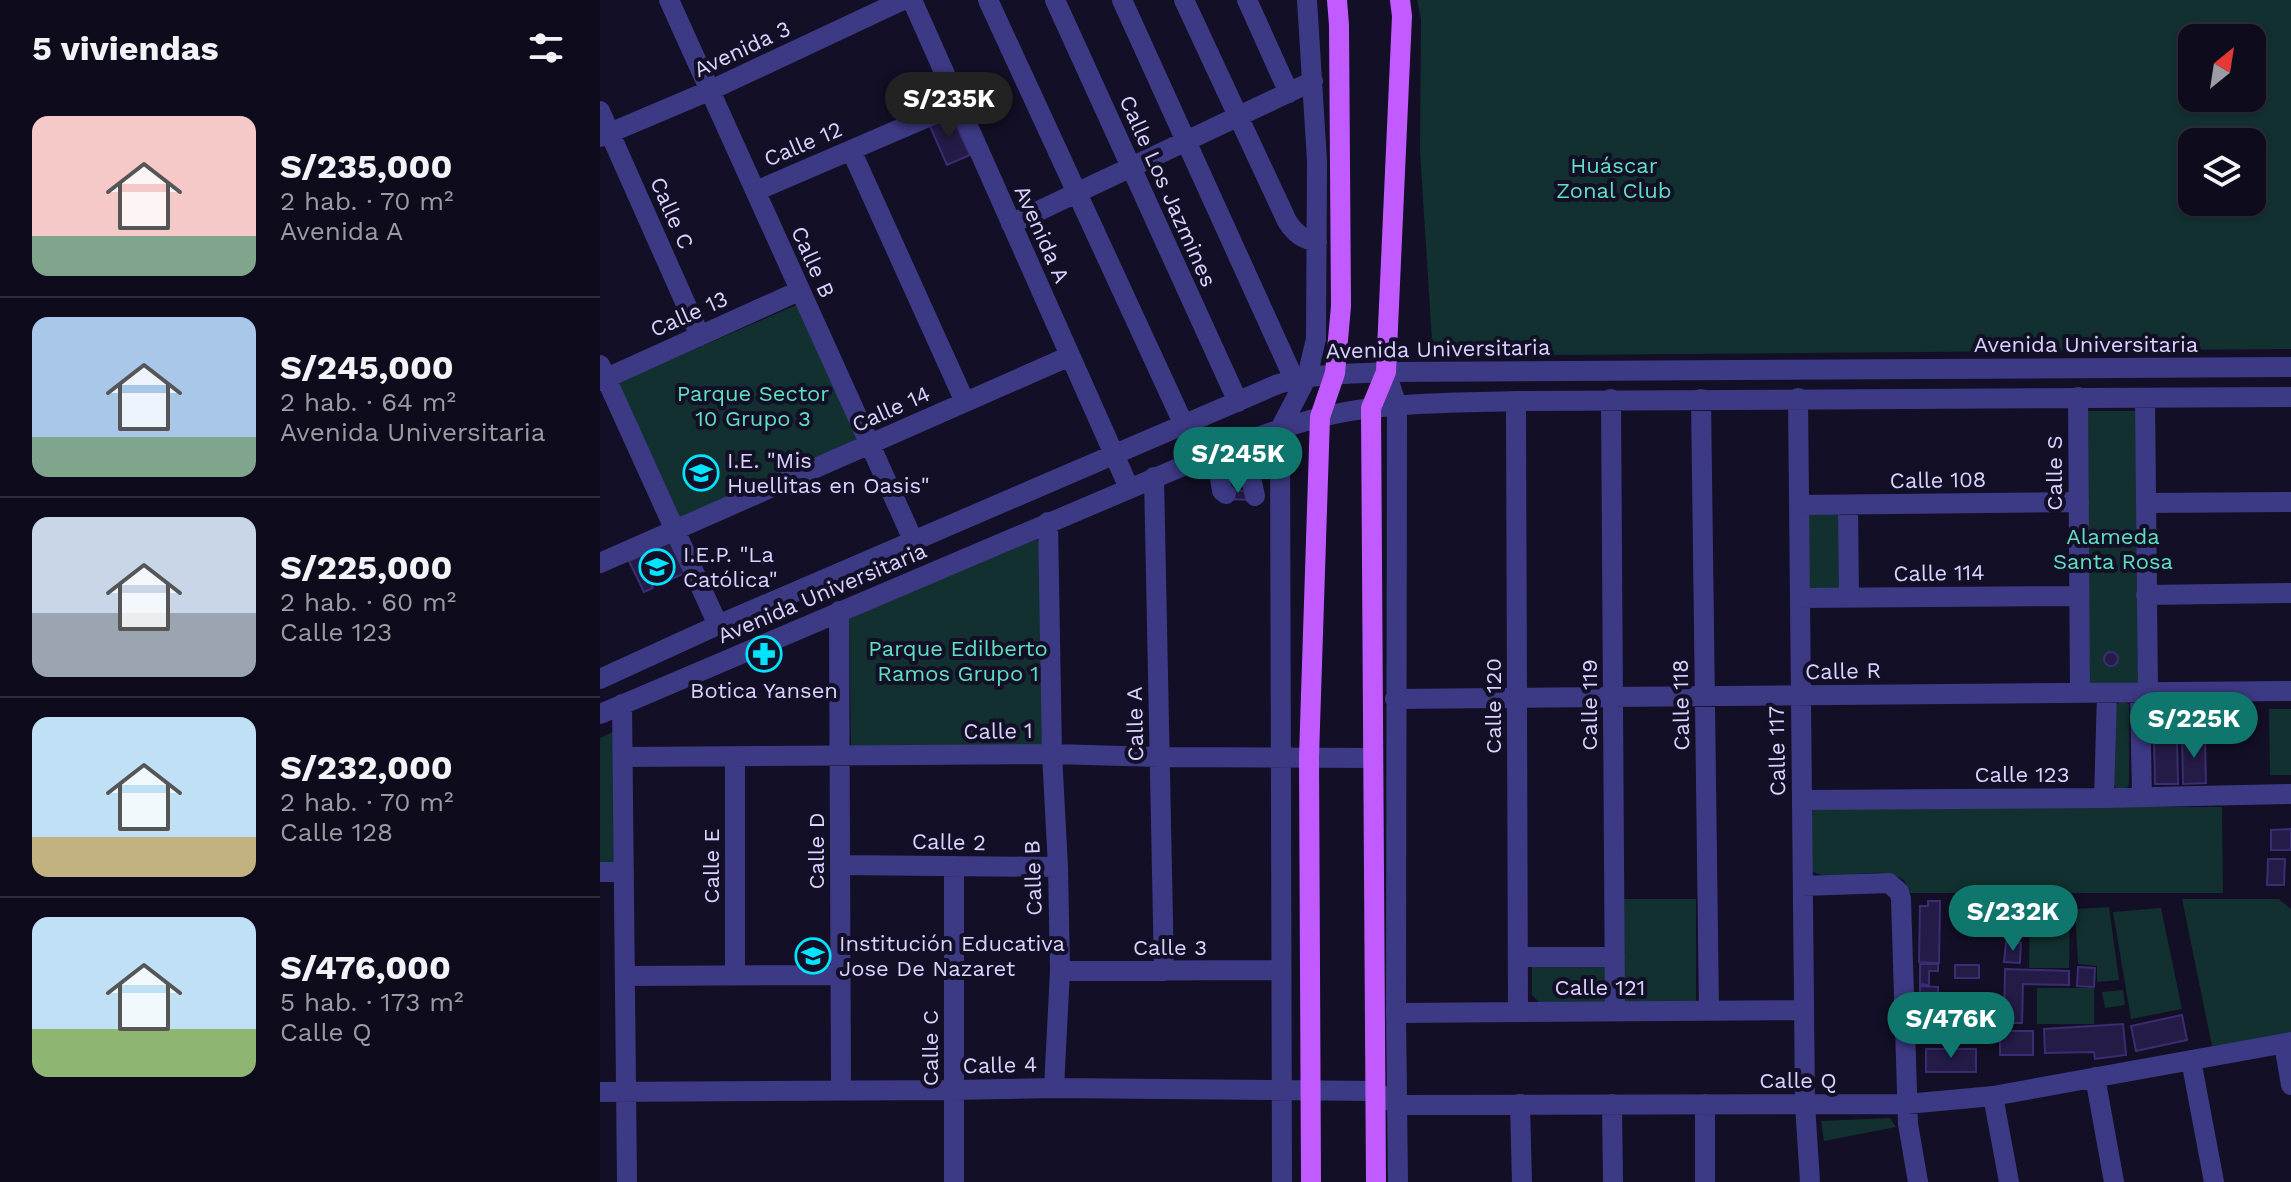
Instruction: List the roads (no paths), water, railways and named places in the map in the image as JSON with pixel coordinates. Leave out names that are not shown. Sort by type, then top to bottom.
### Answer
[{"type":"main road","points":[[1311,1182],[1309,757],[1320,417],[1335,373],[1341,306],[1337,0]]},
{"type":"main road","points":[[1376,1182],[1371,408],[1386,372],[1402,16],[1400,0]]},
{"type":"street","name":"Calle B","points":[[669,0],[914,542]]},
{"type":"street","name":"Avenida 3","points":[[605,135],[711,90],[903,0]]},
{"type":"street","name":"Avenida A","points":[[912,0],[1129,488]]},
{"type":"street","points":[[988,0],[1184,425]]},
{"type":"street","name":"Calle Los Jazmines","points":[[1055,0],[1238,402]]},
{"type":"street","points":[[1122,0],[1221,220],[1301,378]]},
{"type":"street","points":[[1184,0],[1293,231],[1317,242]]},
{"type":"street","points":[[1247,0],[1289,93]]},
{"type":"street","points":[[1282,1182],[1280,429],[1316,339],[1317,161],[1307,0]]},
{"type":"street","points":[[1011,224],[1313,81]]},
{"type":"street","name":"Calle 12","points":[[756,191],[958,104]]},
{"type":"street","name":"Calle C","points":[[600,111],[605,135],[700,336]]},
{"type":"street","points":[[851,150],[965,402]]},
{"type":"street","name":"Calle 13","points":[[602,375],[700,336],[799,291]]},
{"type":"street","name":"Calle 14","points":[[600,563],[1070,356]]},
{"type":"street","name":"Avenida Universitaria","points":[[600,679],[718,625],[1278,384],[1301,378],[1335,373],[1386,372],[2291,367]]},
{"type":"street","points":[[1386,372],[1397,406],[1398,1182]]},
{"type":"street","points":[[602,375],[718,625]]},
{"type":"street","name":"Calle S","points":[[2078,397],[2080,693]]},
{"type":"street","name":"Avenida Universitaria","points":[[600,714],[1154,477],[1243,442],[1320,417],[1397,406],[1611,399],[2291,397]]},
{"type":"street","name":"Calle 117","points":[[1798,398],[1805,1104],[1811,1178]]},
{"type":"street","points":[[2142,797],[2146,595],[2145,398]]},
{"type":"street","name":"Calle 119","points":[[1611,399],[1615,1011]]},
{"type":"street","name":"Calle 118","points":[[1701,399],[1709,1011]]},
{"type":"street","name":"Calle 120","points":[[1516,401],[1518,1012]]},
{"type":"street","points":[[1233,476],[1243,442]]},
{"type":"street","points":[[1216,452],[1252,496],[1281,495]]},
{"type":"street","points":[[1233,476],[1281,464]]},
{"type":"street","name":"Calle A","points":[[1154,477],[1164,971]]},
{"type":"street","name":"Calle 108","points":[[1799,505],[2079,502]]},
{"type":"street","points":[[2146,503],[2291,502]]},
{"type":"street","points":[[1848,505],[1849,598]]},
{"type":"street","name":"Calle B","points":[[1048,522],[1060,971],[1054,1088]]},
{"type":"street","points":[[2146,595],[2291,593]]},
{"type":"street","name":"Calle 114","points":[[1800,598],[2079,596]]},
{"type":"street","name":"Calle D","points":[[839,611],[841,1091]]},
{"type":"street","name":"Calle R","points":[[1395,699],[2291,691]]},
{"type":"street","points":[[2104,798],[2107,693]]},
{"type":"street","points":[[622,704],[627,1182]]},
{"type":"street","name":"Calle 1","points":[[623,757],[1052,754],[1373,758]]},
{"type":"street","name":"Calle E","points":[[735,757],[735,975]]},
{"type":"street","name":"Calle 123","points":[[1802,800],[2291,794]]},
{"type":"street","name":"Calle 2","points":[[840,865],[1058,867]]},
{"type":"street","name":"Calle C","points":[[954,866],[954,1182]]},
{"type":"street","points":[[600,872],[624,872]]},
{"type":"street","points":[[1803,886],[1889,883],[1901,899],[1908,1124],[1918,1182]]},
{"type":"street","points":[[1518,957],[1615,957]]},
{"type":"street","name":"Calle 3","points":[[1060,971],[1281,970]]},
{"type":"street","points":[[625,976],[840,975]]},
{"type":"street","name":"Calle 121","points":[[1396,1013],[1804,1010]]},
{"type":"street","points":[[2287,1043],[2291,1085]]},
{"type":"street","name":"Calle Q","points":[[1397,1105],[1907,1104],[1993,1096],[2287,1043]]},
{"type":"street","points":[[2191,1060],[2214,1182]]},
{"type":"street","points":[[2095,1077],[2114,1182]]},
{"type":"street","name":"Calle 4","points":[[600,1092],[1054,1088],[1375,1091]]},
{"type":"street","points":[[1375,1091],[1397,1105]]},
{"type":"street","points":[[1993,1096],[2009,1182]]},
{"type":"street","points":[[1520,1104],[1522,1182]]},
{"type":"street","points":[[1612,1104],[1613,1182]]},
{"type":"street","points":[[1705,1104],[1705,1182]]},
{"type":"tunnel","points":[[1230,472],[1242,471]]},
{"type":"place","name":"I.E. \"Mis Huellitas en Oasis\"","points":[[701,473]]},
{"type":"place","name":"I.E.P. \"La Católica\"","points":[[657,567]]},
{"type":"place","name":"Botica Yansen","points":[[764,654]]},
{"type":"place","name":"Institución Educativa Jose De Nazaret","points":[[813,956]]},
{"type":"park label","name":"Huáscar Zonal Club","points":[[1614,178]]},
{"type":"park label","name":"Parque Sector 10 Grupo 3","points":[[753,406]]},
{"type":"park label","name":"Alameda Santa Rosa","points":[[2113,548]]},
{"type":"park label","name":"Parque Edilberto Ramos Grupo 1","points":[[958,660]]}]
